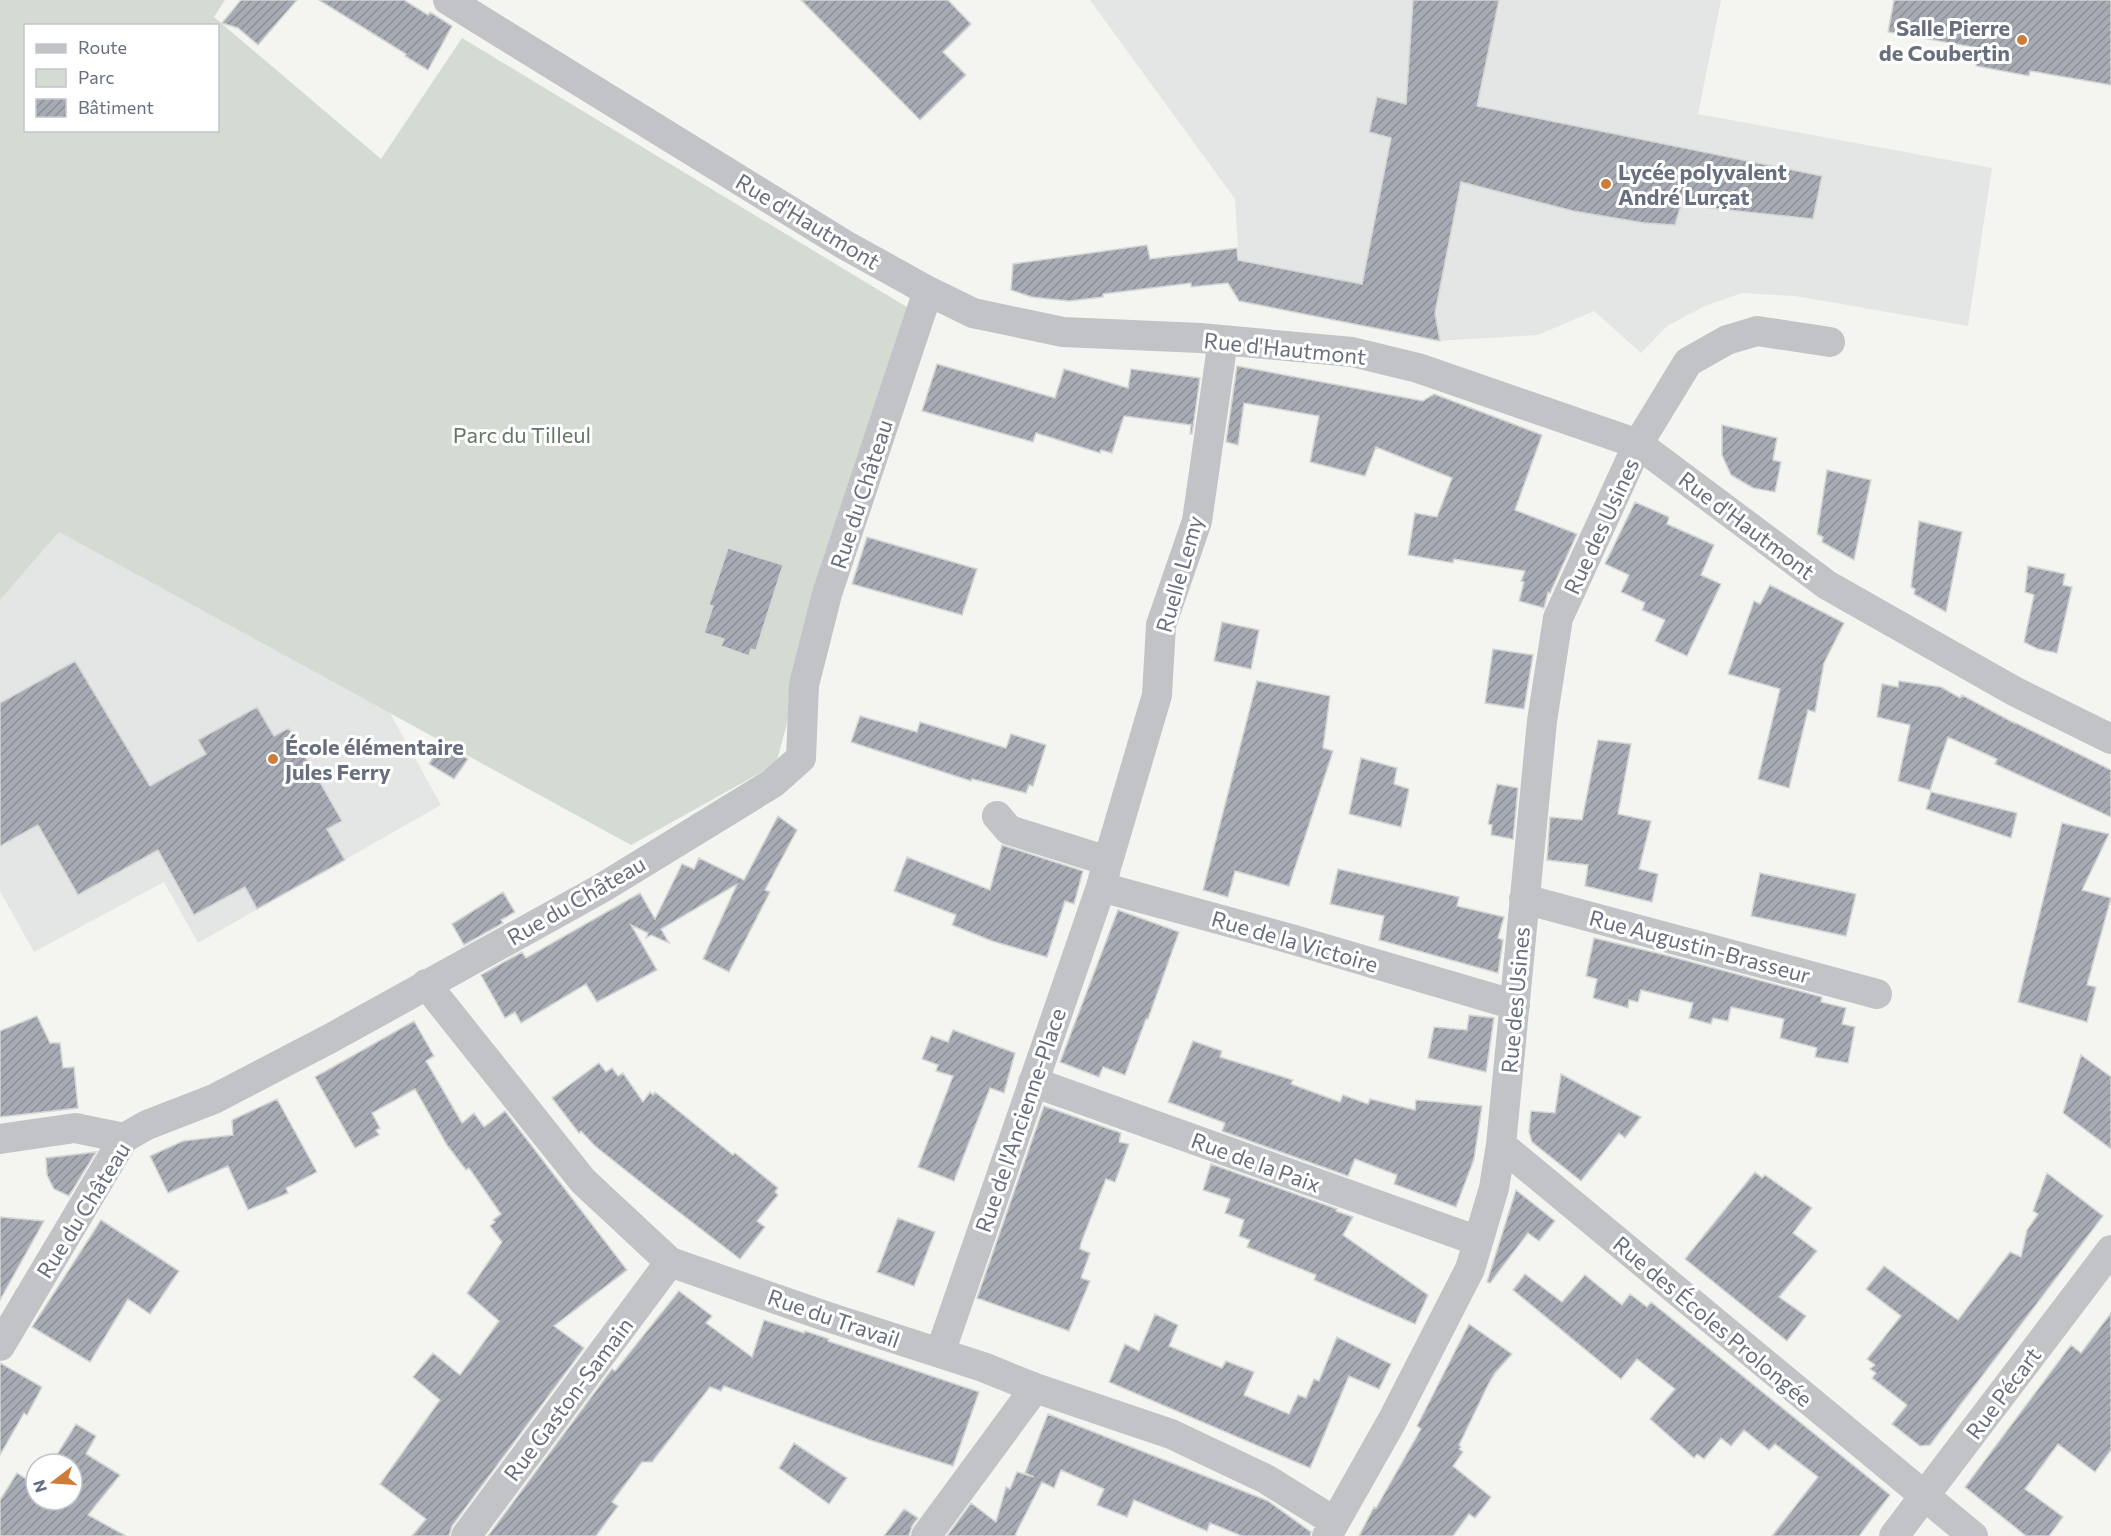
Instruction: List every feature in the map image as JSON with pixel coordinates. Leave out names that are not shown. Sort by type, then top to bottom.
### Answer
[{"type":"street","name":"Rue d'Hautmont","points":[[448,0],[845,245],[973,313],[1063,332],[1223,340],[1352,352],[1418,368],[1638,444],[1827,585],[2014,691],[2111,739]]},
{"type":"street","name":"Rue du Château","points":[[0,1346],[124,1138],[147,1125],[214,1099],[331,1038],[612,882],[773,783],[801,758],[804,685],[827,594],[928,291]]},
{"type":"street","name":"Rue des Usines","points":[[1331,1529],[1392,1421],[1470,1269],[1494,1188],[1501,1145],[1542,721],[1558,618],[1638,444],[1688,362],[1727,340],[1757,331],[1830,342]]},
{"type":"street","name":"Ruelle Lemy","points":[[1104,874],[1157,695],[1161,625],[1197,521],[1223,340]]},
{"type":"street","points":[[997,816],[1009,831],[1104,874]]},
{"type":"street","name":"Rue de la Victoire","points":[[1104,874],[1291,939],[1515,1005]]},
{"type":"street","name":"Rue de l'Ancienne-Place","points":[[940,1353],[1104,874]]},
{"type":"street","name":"Rue Augustin-Brasseur","points":[[1524,899],[1877,994]]},
{"type":"street","name":"Rue du Travail","points":[[426,984],[582,1181],[670,1262],[825,1316],[983,1367],[1035,1388],[1171,1434],[1266,1479],[1331,1529]]},
{"type":"street","name":"Rue de la Paix","points":[[1034,1082],[1478,1241]]},
{"type":"street","points":[[0,1139],[75,1128],[124,1138]]},
{"type":"street","name":"Rue des Écoles Prolongée","points":[[1501,1145],[1973,1536]]},
{"type":"street","name":"Rue Pécart","points":[[1894,1536],[2111,1250]]},
{"type":"street","name":"Rue Gaston-Samain","points":[[466,1536],[670,1262]]},
{"type":"street","points":[[926,1536],[1035,1388]]},
{"type":"shaded area","name":"Lycée polyvalent André Lurçat","points":[[1090,0],[1721,0],[1698,114],[1992,168],[1968,326],[1795,296],[1742,293],[1705,306],[1667,326],[1641,353],[1594,311],[1538,335],[1436,341],[1239,301],[1233,292],[1240,281],[1235,199]]},
{"type":"shaded area","name":"École élémentaire Jules Ferry","points":[[59,532],[390,713],[441,805],[198,943],[164,882],[34,952],[0,891],[0,600]]},
{"type":"green space","name":"Parc du Tilleul","points":[[0,0],[225,0],[214,17],[381,159],[462,38],[910,309],[828,571],[776,764],[631,845],[59,532],[0,600]]},
{"type":"building","points":[[241,0],[297,0],[258,45],[238,28],[222,23]]},
{"type":"building","points":[[319,0],[404,0],[428,15],[430,12],[452,26],[428,70]]},
{"type":"building","points":[[801,0],[948,0],[971,24],[943,52],[966,75],[920,120]]},
{"type":"building","points":[[1413,0],[1499,0],[1477,106],[1822,176],[1813,219],[1681,205],[1675,225],[1644,223],[1573,211],[1461,182],[1435,313],[1440,341],[1239,301],[1228,283],[1191,287],[1191,283],[1103,294],[1103,297],[1069,301],[1032,297],[1011,290],[1013,264],[1147,245],[1150,259],[1237,248],[1238,260],[1362,284],[1391,138],[1369,132],[1377,97],[1406,104]]},
{"type":"building","name":"Salle Pierre de Coubertin","points":[[1894,0],[2111,0],[2111,85],[2030,71],[2029,76],[1976,66],[1979,48],[1888,32]]},
{"type":"building","points":[[937,364],[1055,398],[1064,369],[1128,388],[1131,369],[1200,378],[1192,434],[1190,434],[1191,425],[1124,416],[1112,453],[1101,450],[1100,453],[1036,433],[1033,442],[922,411]]},
{"type":"building","points":[[1237,366],[1423,401],[1434,394],[1542,435],[1515,510],[1577,534],[1550,593],[1548,592],[1544,608],[1519,601],[1524,582],[1521,581],[1525,571],[1454,559],[1453,563],[1408,555],[1415,513],[1437,517],[1452,478],[1376,447],[1365,476],[1310,462],[1319,416],[1244,403],[1238,445],[1226,442]]},
{"type":"building","points":[[1722,425],[1777,438],[1773,460],[1781,462],[1775,492],[1753,488],[1731,475],[1722,455]]},
{"type":"building","points":[[1827,470],[1871,480],[1854,560],[1822,542],[1823,537],[1817,534]]},
{"type":"building","points":[[1635,502],[1669,517],[1667,524],[1714,545],[1701,575],[1721,584],[1687,656],[1655,641],[1665,620],[1642,610],[1645,603],[1621,592],[1629,575],[1605,564]]},
{"type":"building","points":[[1919,521],[1962,532],[1946,612],[1914,594],[1915,589],[1911,587]]},
{"type":"building","points":[[867,537],[977,569],[962,615],[852,584]]},
{"type":"building","points":[[728,548],[783,565],[756,650],[751,649],[749,656],[721,646],[724,639],[704,633],[713,606],[709,605]]},
{"type":"building","points":[[2028,566],[2065,574],[2063,585],[2072,587],[2057,653],[2038,649],[2024,642],[2034,595],[2025,592]]},
{"type":"building","points":[[1770,585],[1844,623],[1824,663],[1815,712],[1808,710],[1789,788],[1758,779],[1780,689],[1728,674],[1754,601],[1760,604]]},
{"type":"building","points":[[1222,622],[1259,630],[1251,669],[1214,661]]},
{"type":"building","points":[[1493,649],[1533,655],[1524,709],[1485,703]]},
{"type":"building","points":[[75,661],[150,786],[206,754],[198,740],[257,707],[274,736],[289,728],[342,821],[327,829],[345,860],[257,909],[245,887],[194,915],[158,850],[78,895],[38,825],[0,846],[0,703]]},
{"type":"building","points":[[1257,681],[1330,696],[1323,748],[1333,751],[1289,886],[1235,871],[1228,897],[1203,890]]},
{"type":"building","points":[[1899,681],[1941,687],[1960,698],[1962,695],[2111,770],[2111,817],[1995,764],[1997,759],[1948,737],[1930,790],[1898,781],[1910,725],[1877,717],[1882,684],[1898,687]]},
{"type":"building","points":[[860,716],[917,732],[920,722],[1006,748],[1011,734],[1046,745],[1033,786],[1029,785],[1026,793],[972,779],[971,781],[851,742]]},
{"type":"building","points":[[1598,740],[1631,744],[1618,814],[1651,821],[1639,869],[1658,874],[1652,902],[1585,886],[1588,865],[1547,860],[1550,817],[1582,820]]},
{"type":"building","points":[[442,743],[468,759],[454,779],[429,764]]},
{"type":"building","points":[[1361,758],[1397,768],[1394,784],[1409,789],[1401,827],[1349,814]]},
{"type":"building","points":[[1497,784],[1518,788],[1513,839],[1491,835],[1492,825],[1488,824]]},
{"type":"building","points":[[1931,792],[2017,813],[2011,838],[1926,809]]},
{"type":"building","points":[[778,816],[797,830],[765,890],[770,892],[729,972],[703,959],[737,884],[661,929],[669,943],[651,935],[646,938],[648,933],[631,925],[657,970],[597,1002],[586,984],[521,1023],[515,1012],[505,1018],[481,975],[522,952],[526,958],[640,893],[655,919],[682,864],[694,869],[699,858],[744,880]]},
{"type":"building","points":[[2062,823],[2109,834],[2082,890],[2111,898],[2087,985],[2096,987],[2087,1022],[2018,1002]]},
{"type":"building","points":[[1002,845],[1083,871],[1074,904],[1065,901],[1047,957],[992,941],[952,925],[956,915],[894,891],[907,857],[990,890]]},
{"type":"building","points":[[1338,869],[1459,897],[1457,906],[1504,917],[1498,938],[1503,940],[1498,973],[1379,940],[1384,916],[1330,904]]},
{"type":"building","points":[[1760,873],[1856,894],[1846,936],[1751,916]]},
{"type":"building","points":[[503,892],[515,912],[501,920],[503,923],[464,945],[452,924]]},
{"type":"building","points":[[1118,910],[1179,932],[1125,1075],[1103,1067],[1099,1077],[1060,1062]]},
{"type":"building","points":[[1594,938],[1822,997],[1821,1002],[1846,1008],[1842,1024],[1855,1027],[1848,1063],[1815,1057],[1817,1048],[1780,1038],[1784,1019],[1731,1007],[1728,1021],[1713,1018],[1711,1024],[1689,1018],[1693,1003],[1641,990],[1638,1002],[1629,1000],[1628,1008],[1593,998],[1597,979],[1586,976]]},
{"type":"building","points":[[1469,1015],[1494,1018],[1486,1072],[1428,1058],[1434,1027],[1467,1030]]},
{"type":"building","points":[[37,1016],[50,1043],[60,1043],[63,1068],[74,1067],[78,1108],[0,1117],[0,1031]]},
{"type":"building","points":[[414,1021],[434,1056],[426,1061],[462,1123],[474,1113],[484,1127],[505,1111],[627,1270],[554,1326],[584,1348],[452,1526],[449,1536],[412,1536],[426,1519],[380,1484],[440,1400],[413,1377],[433,1353],[460,1375],[499,1321],[467,1293],[502,1242],[490,1226],[495,1222],[493,1220],[501,1214],[469,1168],[466,1170],[447,1145],[415,1089],[372,1113],[380,1128],[376,1130],[379,1135],[355,1148],[315,1077]]},
{"type":"building","points":[[953,1030],[1015,1053],[1004,1093],[990,1088],[954,1181],[918,1167],[953,1076],[936,1071],[938,1065],[922,1059],[931,1036],[948,1042]]},
{"type":"building","points":[[1193,1041],[1222,1051],[1220,1057],[1293,1080],[1291,1084],[1340,1102],[1343,1095],[1368,1104],[1370,1099],[1415,1110],[1416,1100],[1482,1106],[1474,1159],[1456,1207],[1394,1184],[1397,1175],[1355,1159],[1348,1176],[1222,1131],[1225,1123],[1168,1102]]},
{"type":"building","points":[[2081,1055],[2111,1077],[2111,1149],[2063,1113]]},
{"type":"building","points":[[599,1063],[606,1072],[612,1068],[618,1076],[623,1073],[643,1102],[650,1092],[653,1095],[655,1092],[778,1188],[775,1192],[778,1195],[757,1221],[765,1227],[740,1259],[595,1146],[581,1131],[579,1133],[552,1098]]},
{"type":"building","points":[[1561,1074],[1641,1117],[1625,1138],[1619,1133],[1581,1181],[1532,1142],[1529,1132],[1531,1111],[1555,1113]]},
{"type":"building","points":[[277,1099],[317,1172],[286,1188],[288,1193],[248,1210],[228,1166],[168,1193],[150,1156],[183,1141],[233,1135],[232,1120]]},
{"type":"building","points":[[1044,1106],[1121,1133],[1119,1142],[1129,1144],[1115,1182],[1106,1179],[1081,1243],[1080,1249],[1090,1253],[1081,1278],[1090,1281],[1069,1331],[977,1298]]},
{"type":"building","points":[[96,1152],[69,1196],[54,1189],[47,1175],[46,1158]]},
{"type":"building","points":[[1211,1164],[1337,1209],[1336,1211],[1353,1217],[1343,1235],[1428,1295],[1415,1324],[1314,1280],[1316,1275],[1247,1247],[1250,1240],[1239,1236],[1244,1220],[1225,1213],[1230,1199],[1203,1190]]},
{"type":"building","points":[[1755,1172],[1762,1178],[1765,1175],[1812,1208],[1793,1233],[1817,1251],[1779,1297],[1806,1316],[1787,1341],[1685,1259]]},
{"type":"building","points":[[2047,1173],[2103,1216],[1930,1445],[1920,1446],[1892,1424],[1907,1405],[1872,1378],[1876,1373],[1870,1369],[1875,1365],[1867,1359],[1901,1316],[1866,1289],[1884,1266],[1958,1320],[2010,1252],[2021,1257],[2027,1230],[2038,1214],[2033,1211]]},
{"type":"building","points":[[1516,1190],[1555,1221],[1539,1241],[1528,1233],[1490,1283],[1487,1282]]},
{"type":"building","points":[[0,1217],[44,1221],[0,1300]]},
{"type":"building","points":[[898,1218],[935,1232],[914,1286],[877,1272]]},
{"type":"building","points":[[101,1220],[179,1271],[150,1314],[128,1299],[90,1362],[32,1327]]},
{"type":"building","points":[[1525,1274],[1562,1302],[1585,1275],[1622,1305],[1630,1294],[1647,1307],[1651,1302],[1890,1495],[1859,1536],[1772,1536],[1818,1477],[1775,1444],[1769,1450],[1744,1430],[1731,1446],[1721,1438],[1704,1459],[1697,1454],[1694,1458],[1650,1419],[1675,1389],[1637,1359],[1621,1379],[1513,1290]]},
{"type":"building","points":[[679,1291],[712,1316],[706,1323],[752,1357],[764,1320],[829,1339],[828,1341],[979,1392],[953,1466],[870,1440],[724,1386],[721,1391],[710,1387],[652,1462],[642,1462],[612,1502],[618,1506],[596,1536],[488,1536],[612,1369],[615,1371]]},
{"type":"building","points":[[2111,1313],[2111,1450],[2095,1472],[2058,1444],[2025,1489],[2063,1517],[2049,1536],[2026,1536],[1965,1487],[2071,1345],[2081,1353]]},
{"type":"building","points":[[1155,1314],[1178,1325],[1169,1346],[1222,1368],[1226,1361],[1254,1372],[1244,1395],[1289,1414],[1298,1395],[1306,1398],[1314,1379],[1319,1381],[1337,1337],[1391,1364],[1379,1389],[1349,1376],[1310,1468],[1109,1382],[1125,1344],[1139,1351]]},
{"type":"building","points":[[1469,1324],[1512,1354],[1489,1383],[1459,1445],[1461,1447],[1459,1449],[1463,1452],[1453,1466],[1491,1497],[1475,1518],[1469,1514],[1453,1536],[1359,1536],[1421,1429],[1417,1426]]},
{"type":"building","points":[[0,1363],[42,1387],[27,1415],[24,1413],[0,1455]]},
{"type":"building","points":[[1048,1414],[1268,1501],[1311,1532],[1310,1536],[1242,1536],[1210,1523],[1207,1531],[1134,1500],[1127,1517],[1097,1505],[1104,1489],[1061,1470],[1054,1488],[1042,1482],[1016,1536],[947,1536],[971,1503],[996,1522],[1006,1487],[1010,1489],[1017,1472],[1034,1477],[1025,1473]]},
{"type":"building","points":[[76,1424],[96,1436],[86,1454],[120,1475],[88,1515],[126,1536],[0,1536],[0,1500],[17,1473],[24,1477],[24,1512],[84,1512],[84,1452],[58,1452]]},
{"type":"building","points":[[794,1443],[847,1478],[829,1504],[779,1468]]},
{"type":"building","points":[[904,1509],[918,1518],[909,1536],[884,1536]]},
{"type":"place","name":"Salle Pierre de Coubertin","points":[[2022,40]]},
{"type":"place","name":"Lycée polyvalent André Lurçat","points":[[1606,184]]},
{"type":"place","name":"École élémentaire Jules Ferry","points":[[273,759]]}]
